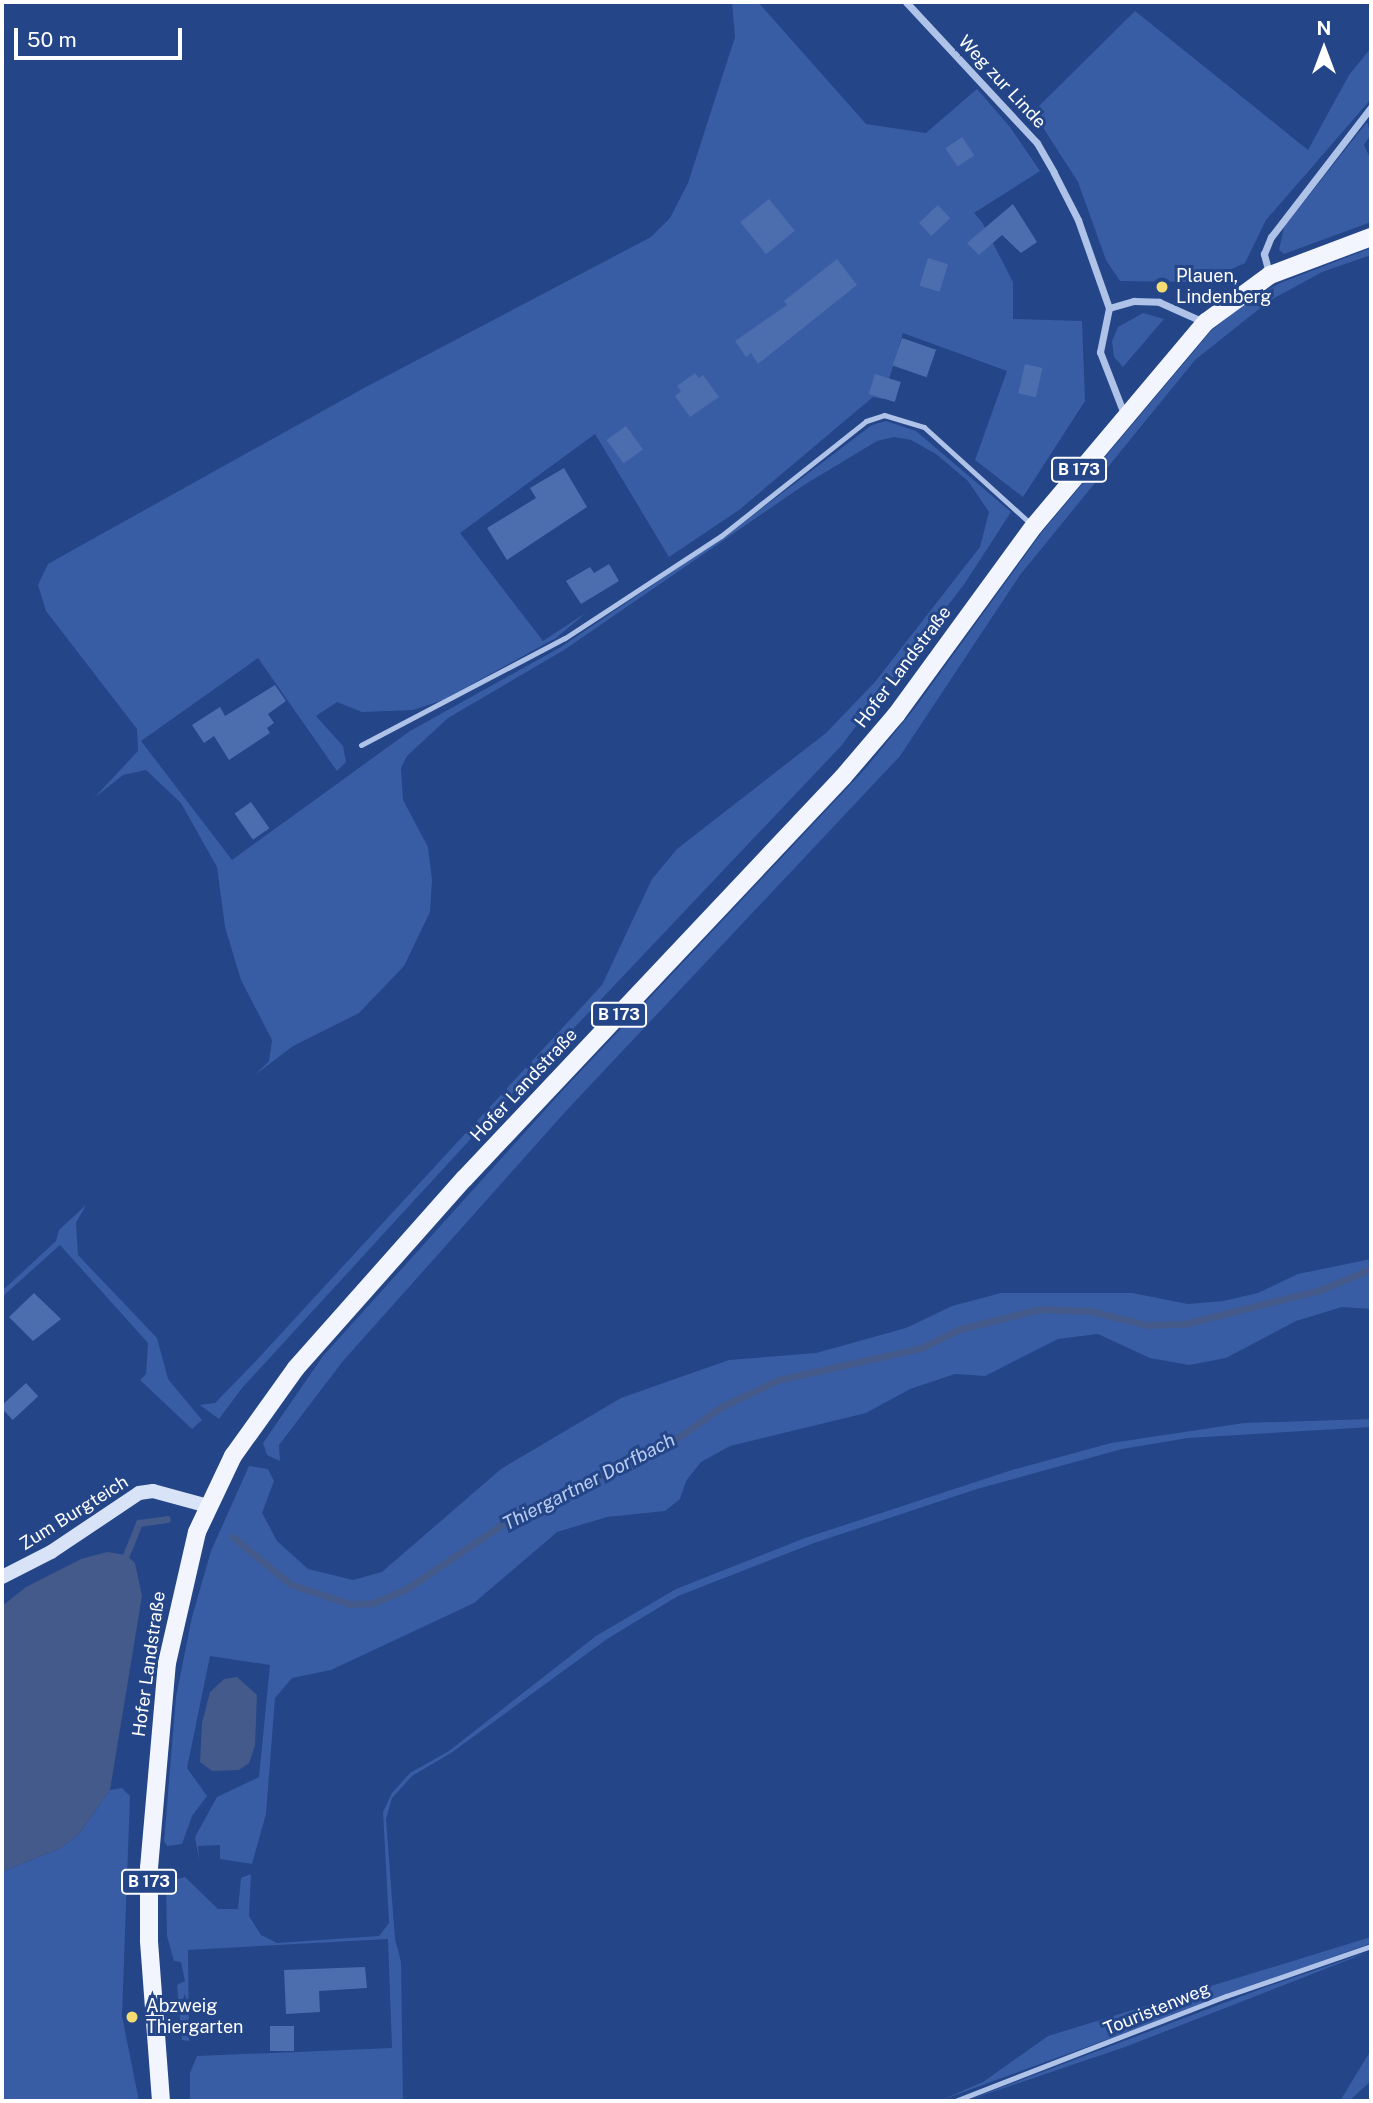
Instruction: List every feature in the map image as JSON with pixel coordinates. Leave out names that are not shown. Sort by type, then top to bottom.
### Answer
[{"type":"main road","name":"Hofer Landstraße","points":[[161,2101],[149,1940],[159,1741],[173,1626],[208,1506],[233,1456],[296,1368],[464,1179],[843,777],[896,715],[1034,526],[1124,414],[1206,322],[1270,275],[1371,237]]},
{"type":"street","name":"Weg zur Linde","points":[[906,2],[1037,143],[1078,220],[1109,309]]},
{"type":"street","points":[[1270,275],[1265,254],[1271,237],[1371,107]]},
{"type":"street","points":[[1124,414],[1100,352],[1109,309],[1134,301],[1159,302],[1206,322]]},
{"type":"street","name":"Zum Burgteich","points":[[2,1577],[51,1552],[139,1493],[153,1491],[208,1506]]},
{"type":"lane","points":[[361,745],[565,638],[721,536],[866,421],[884,415],[924,427],[1034,526]]},
{"type":"lane","name":"Touristenweg","points":[[955,2101],[1226,1996],[1371,1946]]},
{"type":"shaded area","points":[[732,2],[758,2],[866,124],[926,133],[977,89],[1010,127],[1040,171],[974,213],[982,222],[1013,282],[1013,319],[1082,321],[1085,401],[1023,497],[975,460],[1007,371],[903,333],[883,399],[873,397],[739,510],[669,557],[595,434],[460,533],[543,641],[587,612],[556,638],[443,700],[413,710],[362,712],[337,702],[316,716],[343,746],[346,762],[337,771],[258,658],[141,741],[232,860],[410,731],[561,647],[728,534],[872,425],[886,421],[916,431],[1011,512],[965,583],[841,746],[520,1085],[242,1388],[219,1419],[200,1405],[215,1403],[253,1364],[602,985],[652,879],[677,849],[826,733],[875,682],[980,547],[989,512],[968,481],[936,454],[911,440],[894,437],[877,441],[804,485],[564,650],[448,718],[407,756],[401,768],[403,800],[428,847],[432,880],[430,912],[404,966],[359,1013],[293,1046],[255,1075],[269,1061],[272,1040],[241,980],[225,927],[217,867],[181,803],[146,770],[123,775],[94,798],[138,751],[137,729],[46,611],[38,585],[48,564],[364,388],[651,237],[670,218],[688,183],[735,37]]},
{"type":"shaded area","points":[[1135,11],[1308,150],[1349,75],[1371,48],[1371,99],[1266,220],[1245,263],[1214,277],[1190,282],[1120,281],[1106,260],[1078,182],[1033,112]]},
{"type":"shaded area","points":[[1367,122],[1371,134],[1364,145],[1371,160],[1371,222],[1284,254],[1279,250],[1284,227]]},
{"type":"shaded area","points":[[1371,248],[1371,255],[1322,272],[1269,301],[1195,360],[1020,575],[900,756],[566,1111],[343,1361],[279,1445],[280,1461],[267,1455],[263,1443],[323,1356],[563,1090],[865,769],[914,709],[1042,532],[1211,331],[1246,302],[1280,283]]},
{"type":"shaded area","points":[[1143,313],[1164,319],[1123,367],[1114,357],[1112,341],[1118,327]]},
{"type":"shaded area","points":[[86,1205],[76,1223],[78,1255],[157,1338],[168,1379],[202,1420],[192,1429],[140,1380],[146,1374],[148,1343],[60,1245],[2,1297],[2,1291],[56,1241],[59,1230]]},
{"type":"shaded area","points":[[1371,1259],[1371,1309],[1342,1307],[1296,1321],[1226,1358],[1189,1365],[1150,1358],[1098,1334],[1058,1339],[985,1376],[955,1374],[910,1389],[866,1413],[730,1446],[701,1462],[686,1481],[680,1499],[665,1511],[607,1517],[557,1532],[474,1603],[331,1670],[292,1678],[275,1698],[266,1814],[252,1864],[220,1859],[220,1845],[198,1846],[199,1860],[195,1837],[217,1797],[259,1777],[270,1665],[210,1656],[187,1768],[207,1796],[192,1816],[182,1844],[167,1846],[164,1841],[176,1697],[192,1617],[211,1551],[249,1466],[268,1469],[274,1481],[262,1513],[277,1541],[308,1569],[353,1580],[382,1572],[501,1469],[621,1398],[729,1360],[816,1353],[906,1328],[952,1306],[1001,1293],[1132,1293],[1188,1304],[1223,1301],[1258,1293],[1298,1274]]},
{"type":"shaded area","points":[[1371,1419],[1371,1427],[1188,1438],[1122,1449],[977,1489],[814,1543],[678,1596],[607,1639],[451,1753],[412,1776],[392,1798],[386,1819],[395,1939],[401,1962],[403,2101],[190,2101],[190,2073],[197,2056],[392,2048],[388,1939],[188,1950],[189,2041],[182,2040],[177,1985],[185,1981],[181,1962],[174,1961],[167,1936],[166,1886],[172,1880],[185,1877],[218,1909],[238,1909],[241,1878],[251,1874],[249,1916],[261,1935],[277,1943],[379,1936],[389,1923],[383,1812],[392,1793],[410,1773],[449,1751],[596,1636],[676,1589],[805,1538],[1012,1470],[1111,1443],[1244,1423]]},
{"type":"shaded area","points":[[107,1552],[126,1555],[135,1563],[142,1596],[110,1790],[79,1834],[61,1848],[2,1872],[2,1606],[26,1587],[81,1559]]},
{"type":"shaded area","points":[[237,1677],[257,1695],[255,1746],[249,1763],[239,1770],[212,1771],[200,1762],[202,1723],[210,1692],[224,1679]]},
{"type":"shaded area","points":[[122,1788],[130,1796],[122,2016],[139,2101],[2,2101],[2,1872],[61,1848],[79,1834],[110,1790]]},
{"type":"shaded area","points":[[1371,1937],[1371,1943],[939,2101],[983,2082],[1048,2036]]},
{"type":"shaded area","points":[[1371,1951],[1125,2047],[966,2101],[1266,1987]]},
{"type":"shaded area","points":[[1371,2050],[1371,2081],[1349,2101],[1340,2101]]},
{"type":"building","points":[[962,137],[974,155],[958,166],[945,148]]},
{"type":"building","points":[[769,199],[795,231],[766,254],[740,222]]},
{"type":"building","points":[[1013,204],[1037,242],[1021,253],[1002,235],[979,255],[967,243]]},
{"type":"building","points":[[938,205],[950,218],[931,236],[919,223]]},
{"type":"building","points":[[928,258],[948,264],[940,292],[920,286]]},
{"type":"building","points":[[837,259],[857,285],[758,364],[751,353],[746,357],[735,341],[787,305],[784,301]]},
{"type":"building","points":[[902,338],[936,350],[927,377],[893,365]]},
{"type":"building","points":[[1025,364],[1043,368],[1036,397],[1018,393]]},
{"type":"building","points":[[695,373],[699,378],[703,375],[719,397],[690,417],[675,396],[681,391],[677,386]]},
{"type":"building","points":[[875,374],[901,382],[895,402],[869,394]]},
{"type":"building","points":[[626,426],[643,449],[624,464],[607,440]]},
{"type":"building","points":[[564,468],[587,507],[507,560],[487,528],[536,498],[530,488]]},
{"type":"building","points":[[609,564],[619,581],[581,604],[566,581],[590,567],[594,573]]},
{"type":"building","points":[[275,685],[286,701],[268,714],[274,723],[267,728],[270,733],[229,760],[214,736],[204,743],[192,725],[220,707],[225,716]]},
{"type":"building","points":[[251,802],[269,828],[253,840],[235,813]]},
{"type":"building","points":[[34,1293],[61,1319],[33,1341],[9,1317]]},
{"type":"building","points":[[26,1383],[38,1396],[13,1420],[2,1405]]},
{"type":"building","points":[[365,1967],[367,1988],[319,1991],[320,2012],[286,2014],[284,1970]]},
{"type":"building","points":[[270,2026],[294,2026],[294,2051],[270,2051]]},
{"type":"waterway","name":"Thiergartner Dorfbach","points":[[233,1537],[290,1584],[350,1604],[373,1603],[406,1589],[516,1515],[669,1444],[721,1407],[778,1380],[921,1348],[960,1329],[1040,1309],[1090,1311],[1147,1325],[1184,1324],[1320,1290],[1371,1269]]},
{"type":"waterway","name":"Thiergartner Dorfbach","points":[[126,1555],[139,1523],[167,1519]]},
{"type":"place","name":"Plauen, Lindenberg","points":[[1162,287]]},
{"type":"place","name":"Abzweig Thiergarten","points":[[132,2017]]}]
